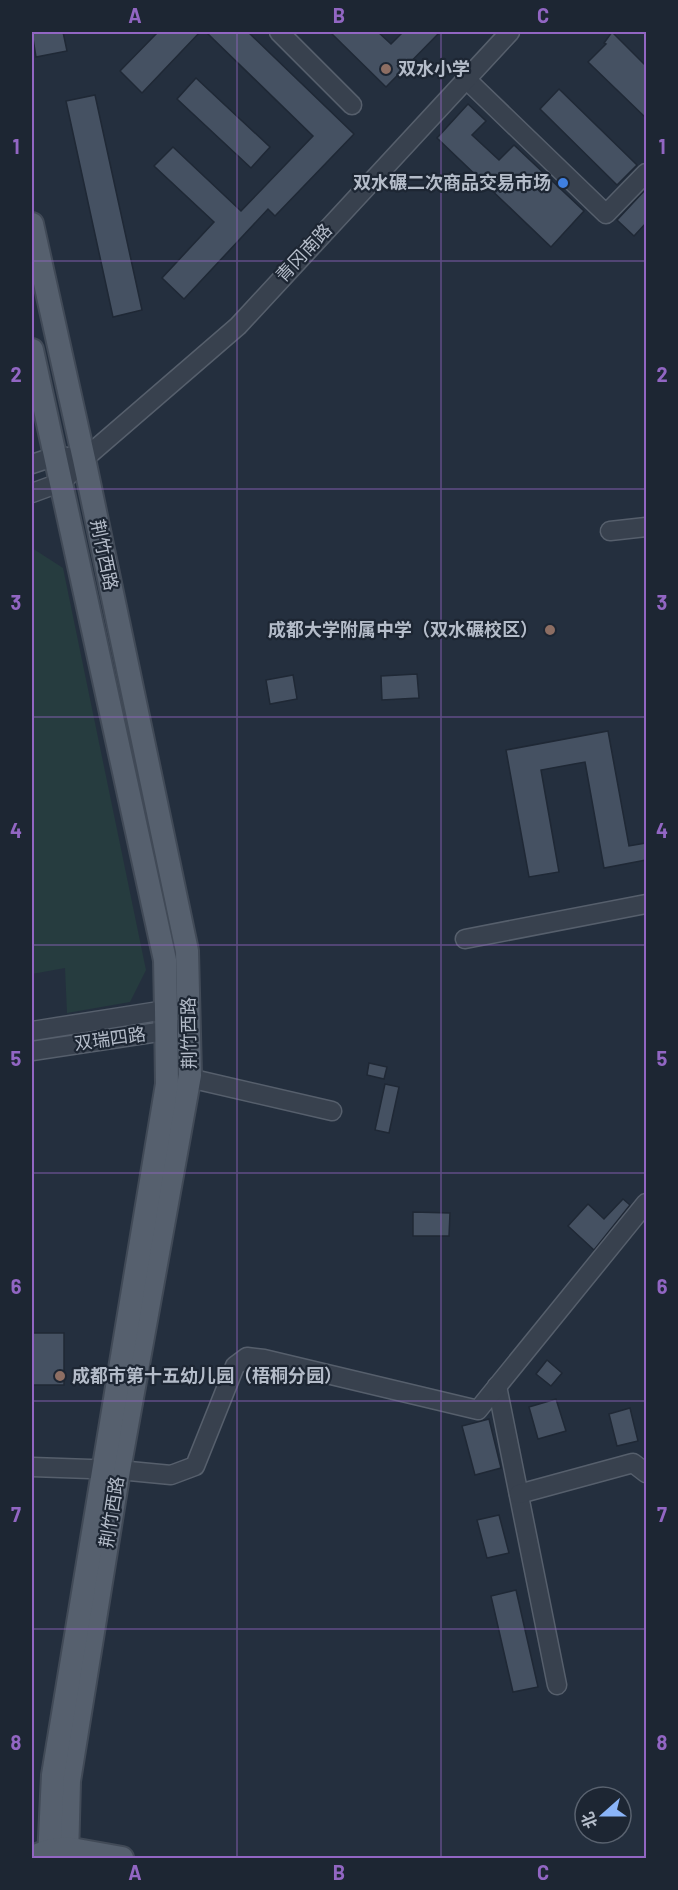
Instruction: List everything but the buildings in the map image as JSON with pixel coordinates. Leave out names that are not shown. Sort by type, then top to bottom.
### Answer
[{"type":"main road","name":"荆竹西路","points":[[32,224],[84,459],[187,951],[111,1470],[69,1781],[52,1855]]},
{"type":"main road","name":"荆竹西路","points":[[32,350],[189,1078],[111,1470]]},
{"type":"main road","points":[[52,1855],[122,1858]]},
{"type":"street","points":[[279,32],[352,105]]},
{"type":"street","name":"青冈南路","points":[[62,482],[84,459],[238,326],[510,32]]},
{"type":"street","points":[[465,78],[606,214],[646,172]]},
{"type":"street","points":[[32,464],[56,456],[84,459]]},
{"type":"street","points":[[32,493],[62,482]]},
{"type":"street","points":[[610,531],[646,526]]},
{"type":"street","points":[[465,939],[646,904]]},
{"type":"street","name":"双瑞四路","points":[[32,1031],[177,1019]]},
{"type":"street","name":"双瑞四路","points":[[32,1051],[177,1019]]},
{"type":"street","points":[[189,1078],[332,1111]]},
{"type":"street","points":[[32,1467],[171,1475],[195,1466],[235,1366],[247,1357],[264,1359],[478,1410],[646,1203]]},
{"type":"street","points":[[497,1386],[558,1685]]},
{"type":"street","points":[[519,1494],[633,1463],[646,1473]]},
{"type":"green space","points":[[32,548],[63,568],[146,970],[130,1002],[67,1013],[65,968],[32,974]]},
{"type":"place","name":"双水小学","points":[[386,69]]},
{"type":"place","name":"双水碾二次商品交易市场","points":[[563,183]]},
{"type":"place","name":"成都大学附属中学（双水碾校区）","points":[[550,630]]},
{"type":"place","name":"成都市第十五幼儿园（梧桐分园）","points":[[60,1376]]}]
